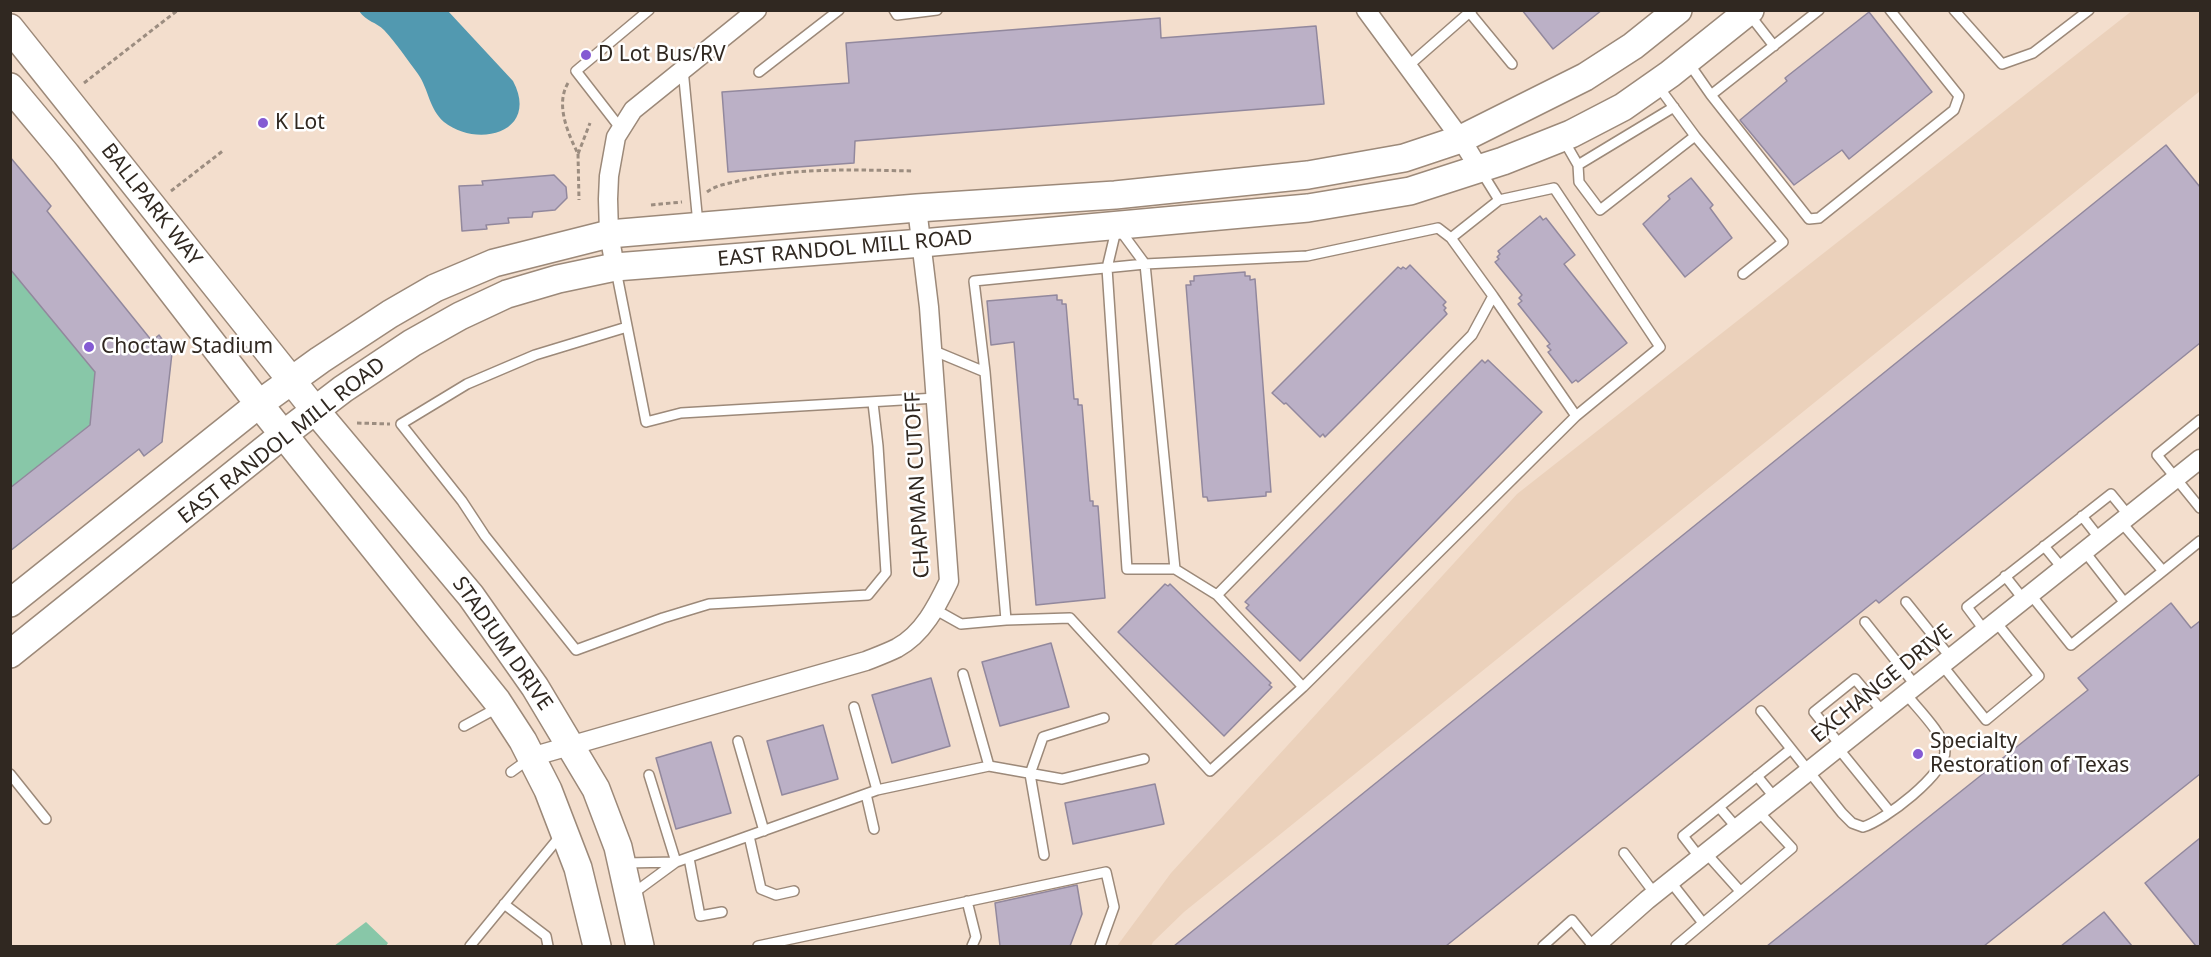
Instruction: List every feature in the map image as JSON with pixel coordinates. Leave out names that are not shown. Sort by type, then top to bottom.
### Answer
[{"type":"main road","name":"EAST RANDOL MILL ROAD","points":[[10,654],[315,410],[412,343],[507,294],[558,279],[615,267],[922,243],[1404,158],[1461,139],[1585,77],[1633,46],[1678,10]]},
{"type":"main road","name":"EAST RANDOL MILL ROAD","points":[[10,603],[291,381],[390,314],[435,288],[494,263],[609,234],[917,208],[1116,210],[1324,205],[1410,191],[1480,170],[1562,137],[1623,107],[1749,12]]},
{"type":"main road","name":"BALLPARK WAY","points":[[10,28],[291,381]]},
{"type":"main road","name":"BALLPARK WAY","points":[[10,87],[74,164],[259,404]]},
{"type":"main road","name":"STADIUM DRIVE","points":[[291,381],[471,596],[535,687],[596,789],[618,847],[640,946]]},
{"type":"main road","name":"STADIUM DRIVE","points":[[259,404],[407,586],[501,706],[523,741],[521,765],[548,790],[578,868],[597,946]]},
{"type":"street","points":[[615,267],[609,234],[609,176],[616,137],[633,110],[757,10]]},
{"type":"street","points":[[1366,10],[1461,139],[1480,170]]},
{"type":"street","name":"CHAPMAN CUTOFF","points":[[521,765],[571,746],[866,661],[898,647],[914,635],[936,609],[949,581],[932,350],[917,208]]},
{"type":"street","name":"EXCHANGE DRIVE","points":[[1594,946],[1703,855],[2200,459]]},
{"type":"lane","points":[[621,129],[576,71],[650,10]]},
{"type":"lane","points":[[759,72],[839,10]]},
{"type":"lane","points":[[894,10],[897,15],[937,10]]},
{"type":"lane","points":[[1711,95],[1820,10]]},
{"type":"lane","points":[[1687,60],[1711,95],[1809,219],[1819,218],[1954,110],[1957,103],[1959,96],[1890,10]]},
{"type":"lane","points":[[1954,10],[2002,64],[2033,53],[2089,10]]},
{"type":"lane","points":[[1407,67],[1471,12],[1512,64]]},
{"type":"lane","points":[[1749,12],[1774,46]]},
{"type":"lane","points":[[683,69],[698,227]]},
{"type":"lane","points":[[1656,84],[1695,136],[1783,242],[1743,274]]},
{"type":"lane","points":[[1578,165],[1674,107]]},
{"type":"lane","points":[[1562,137],[1578,165],[1579,182],[1600,210],[1695,136]]},
{"type":"lane","points":[[1480,170],[1499,200]]},
{"type":"lane","points":[[936,609],[961,624],[1070,618],[1210,771],[1304,687],[1576,416],[1660,347],[1554,188],[1499,200],[1451,238]]},
{"type":"lane","points":[[1116,210],[1144,264],[1174,569]]},
{"type":"lane","points":[[1116,210],[1107,268],[1127,569],[1174,569],[1217,595],[1304,687]]},
{"type":"lane","points":[[1006,620],[985,372],[974,281],[1144,264],[1308,256],[1438,228],[1451,238],[1576,416]]},
{"type":"lane","points":[[615,267],[646,422],[681,413],[936,398]]},
{"type":"lane","points":[[1217,595],[1472,335],[1493,296]]},
{"type":"lane","points":[[627,327],[535,355],[467,384],[401,424],[462,501],[485,536],[576,650],[663,618],[709,604],[868,595],[886,573],[873,403]]},
{"type":"lane","points":[[932,350],[985,372]]},
{"type":"lane","points":[[2200,420],[2157,455],[2200,508]]},
{"type":"lane","points":[[1906,602],[1986,720],[2039,676],[1991,626],[1967,607],[2111,494],[2125,519],[2163,571]]},
{"type":"lane","points":[[2082,516],[2100,539]]},
{"type":"lane","points":[[2005,576],[2071,645],[2200,541]]},
{"type":"lane","points":[[2044,546],[2063,569]]},
{"type":"lane","points":[[2085,552],[2124,602]]},
{"type":"lane","points":[[1761,711],[1852,823],[1863,828],[1875,824],[1930,779],[1941,764],[1945,751],[1940,737],[1865,622]]},
{"type":"lane","points":[[963,674],[989,766]]},
{"type":"lane","points":[[1882,712],[1855,679],[1814,712],[1890,812]]},
{"type":"lane","points":[[464,726],[501,706]]},
{"type":"lane","points":[[854,707],[877,790]]},
{"type":"lane","points":[[1044,855],[1030,774],[1043,737],[1104,718]]},
{"type":"lane","points":[[738,741],[764,831]]},
{"type":"lane","points":[[1740,891],[1683,836],[1791,749]]},
{"type":"lane","points":[[621,863],[676,862],[877,790],[989,766],[1062,779],[1144,759]]},
{"type":"lane","points":[[10,774],[46,819]]},
{"type":"lane","points":[[649,776],[676,862]]},
{"type":"lane","points":[[1757,776],[1775,798]]},
{"type":"lane","points":[[866,794],[874,829]]},
{"type":"lane","points":[[1719,807],[1737,828]]},
{"type":"lane","points":[[1676,946],[1792,848],[1758,811]]},
{"type":"lane","points":[[470,946],[564,831]]},
{"type":"lane","points":[[749,836],[761,890],[776,895],[794,891]]},
{"type":"lane","points":[[1624,853],[1655,894]]},
{"type":"lane","points":[[688,858],[700,916],[722,912]]},
{"type":"lane","points":[[629,896],[676,862]]},
{"type":"lane","points":[[758,946],[1106,872],[1114,907],[1100,946]]},
{"type":"lane","points":[[1670,882],[1704,923]]},
{"type":"lane","points":[[967,901],[976,937],[972,946]]},
{"type":"lane","points":[[504,904],[546,936],[548,946]]},
{"type":"lane","points":[[1543,946],[1572,920],[1594,946]]},
{"type":"path","points":[[84,83],[178,10]]},
{"type":"path","points":[[576,71],[563,92],[564,125],[578,154]]},
{"type":"path","points":[[579,200],[578,154],[590,123]]},
{"type":"path","points":[[171,191],[224,150]]},
{"type":"path","points":[[651,205],[695,200],[713,187],[758,176],[858,170],[914,171]]},
{"type":"path","points":[[357,423],[401,424]]},
{"type":"shaded area","points":[[2133,10],[2200,11],[2200,91],[1184,912],[1151,946],[1117,946],[1171,873],[1517,494]]},
{"type":"green space","name":"Choctaw Stadium","points":[[10,157],[51,206],[47,211],[151,340],[159,335],[174,354],[167,359],[171,364],[163,429],[158,434],[163,441],[144,456],[138,449],[11,551]]},
{"type":"green space","points":[[366,922],[388,943],[386,946],[334,946]]},
{"type":"water","points":[[359,11],[448,11],[513,81],[519,99],[518,113],[512,124],[501,131],[473,134],[458,130],[444,122],[435,111],[418,74],[397,46],[384,30]]},
{"type":"building","points":[[1522,10],[1602,10],[1553,49]]},
{"type":"building","points":[[1869,12],[1932,92],[1849,159],[1842,150],[1794,185],[1740,120],[1787,81],[1785,78]]},
{"type":"building","points":[[1160,18],[1161,38],[1316,26],[1324,104],[855,141],[854,163],[728,172],[722,92],[849,83],[846,43]]},
{"type":"building","points":[[2166,145],[2200,187],[2200,343],[1879,603],[1876,600],[1446,946],[1174,946]]},
{"type":"building","name":"Choctaw Stadium","points":[[10,157],[51,206],[47,211],[152,341],[159,335],[172,353],[162,442],[144,456],[139,449],[10,551],[10,488],[90,425],[95,372],[10,269]]},
{"type":"building","points":[[554,175],[566,187],[567,198],[555,210],[533,212],[532,217],[508,218],[509,223],[486,225],[487,229],[462,231],[459,186],[483,185],[482,181]]},
{"type":"building","points":[[1691,178],[1713,205],[1710,208],[1732,238],[1685,277],[1643,224],[1670,199],[1668,196]]},
{"type":"building","points":[[1540,216],[1543,220],[1546,218],[1575,255],[1564,264],[1627,343],[1578,382],[1576,380],[1572,383],[1548,352],[1551,350],[1547,346],[1550,344],[1518,304],[1522,301],[1519,298],[1522,295],[1495,262],[1499,259],[1498,251]]},
{"type":"building","points":[[1410,265],[1446,302],[1443,305],[1447,314],[1325,437],[1323,434],[1320,437],[1286,403],[1284,404],[1272,393],[1398,267],[1406,269]]},
{"type":"building","points":[[1245,272],[1245,276],[1250,276],[1250,280],[1255,279],[1271,492],[1266,492],[1266,496],[1208,501],[1207,497],[1203,497],[1186,285],[1191,285],[1190,281],[1194,281],[1194,276]]},
{"type":"building","points":[[1057,295],[1057,300],[1062,300],[1062,304],[1066,304],[1074,399],[1078,399],[1078,405],[1082,405],[1090,501],[1093,501],[1093,506],[1098,506],[1105,598],[1036,605],[1014,342],[991,345],[987,301]]},
{"type":"building","points":[[1482,360],[1485,363],[1488,360],[1542,412],[1300,661],[1246,608],[1249,605],[1245,602]]},
{"type":"building","points":[[1165,584],[1168,586],[1170,584],[1271,683],[1269,685],[1272,687],[1224,736],[1118,632]]},
{"type":"building","points":[[2171,603],[2191,628],[2200,621],[2200,774],[1984,946],[1767,946],[2088,690],[2078,678]]},
{"type":"building","points":[[1051,643],[1069,707],[1000,726],[982,662]]},
{"type":"building","points":[[931,678],[950,746],[892,763],[872,695]]},
{"type":"building","points":[[823,725],[838,779],[782,795],[767,741]]},
{"type":"building","points":[[711,742],[731,813],[676,829],[656,758]]},
{"type":"building","points":[[1155,784],[1164,824],[1073,844],[1065,803]]},
{"type":"building","points":[[2200,838],[2200,946],[2196,946],[2145,883]]},
{"type":"building","points":[[1077,885],[1082,914],[1070,946],[1000,946],[995,903]]},
{"type":"building","points":[[2104,912],[2132,946],[2061,946]]},
{"type":"place","name":"D Lot Bus/RV","points":[[586,55]]},
{"type":"place","name":"K Lot","points":[[263,123]]},
{"type":"place","name":"Choctaw Stadium","points":[[89,347]]},
{"type":"place","name":"Specialty Restoration of Texas","points":[[1918,754]]}]
